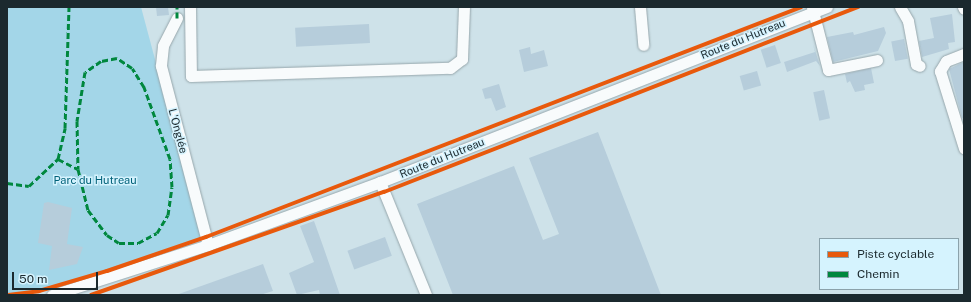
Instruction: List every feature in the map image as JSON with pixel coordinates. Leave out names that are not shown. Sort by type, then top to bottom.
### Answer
[{"type":"street","points":[[190,7],[191,76],[450,68],[462,59],[464,7]]},
{"type":"street","points":[[640,7],[643,45]]},
{"type":"street","name":"Route du Hutreau","points":[[52,295],[208,245],[380,182],[813,9],[827,7]]},
{"type":"street","points":[[900,7],[908,21],[916,64],[920,66]]},
{"type":"street","points":[[813,9],[828,70],[877,60]]},
{"type":"street","name":"L'Onglée","points":[[177,18],[163,46],[161,66],[208,245]]},
{"type":"street","points":[[964,54],[946,61],[940,71],[964,148]]},
{"type":"street","points":[[380,182],[426,295]]},
{"type":"green space","name":"Parc du Hutreau","points":[[7,7],[141,7],[203,239],[46,290],[7,295]]},
{"type":"building","points":[[156,7],[168,7],[169,15],[157,16]]},
{"type":"building","points":[[952,14],[955,42],[948,43],[949,49],[922,57],[919,41],[934,38],[930,18]]},
{"type":"building","points":[[369,24],[370,43],[296,47],[295,28]]},
{"type":"building","points":[[884,27],[886,33],[878,51],[833,62],[827,37],[853,32],[854,35]]},
{"type":"building","points":[[904,39],[908,59],[895,61],[891,41]]},
{"type":"building","points":[[813,44],[820,66],[816,61],[787,72],[784,62],[815,52]]},
{"type":"building","points":[[775,45],[781,63],[767,68],[761,50]]},
{"type":"building","points":[[530,47],[531,54],[544,50],[548,66],[524,72],[519,50]]},
{"type":"building","points":[[964,62],[964,117],[962,118],[949,69]]},
{"type":"building","points":[[871,68],[874,83],[864,85],[865,90],[855,92],[850,81],[847,83],[845,74]]},
{"type":"building","points":[[757,71],[761,85],[744,90],[740,76]]},
{"type":"building","points":[[499,84],[506,107],[496,111],[491,98],[485,99],[482,89]]},
{"type":"building","points":[[824,90],[830,118],[819,121],[813,92]]},
{"type":"building","points":[[598,132],[661,295],[453,295],[417,204],[514,166],[543,240],[559,234],[529,158]]},
{"type":"building","points":[[48,202],[72,208],[67,244],[83,247],[77,264],[49,270],[52,246],[38,243],[44,203]]},
{"type":"building","points":[[314,221],[340,295],[320,295],[319,290],[297,295],[289,273],[314,262],[300,226]]},
{"type":"building","points":[[385,237],[392,256],[354,269],[347,251]]},
{"type":"building","points":[[263,264],[273,291],[260,295],[176,295]]},
{"type":"marked path","points":[[7,183],[29,186],[58,159],[65,128],[69,7]]},
{"type":"marked path","points":[[177,7],[177,18]]},
{"type":"marked path","points":[[58,159],[78,169],[88,210],[107,235],[119,243],[138,243],[157,233],[168,215],[172,187],[170,159],[144,87],[132,68],[117,58],[101,61],[85,72],[77,121],[78,169]]},
{"type":"cycle path","points":[[8,295],[39,291],[107,271],[206,237],[801,7]]},
{"type":"cycle path","points":[[91,295],[384,192],[858,7]]}]
